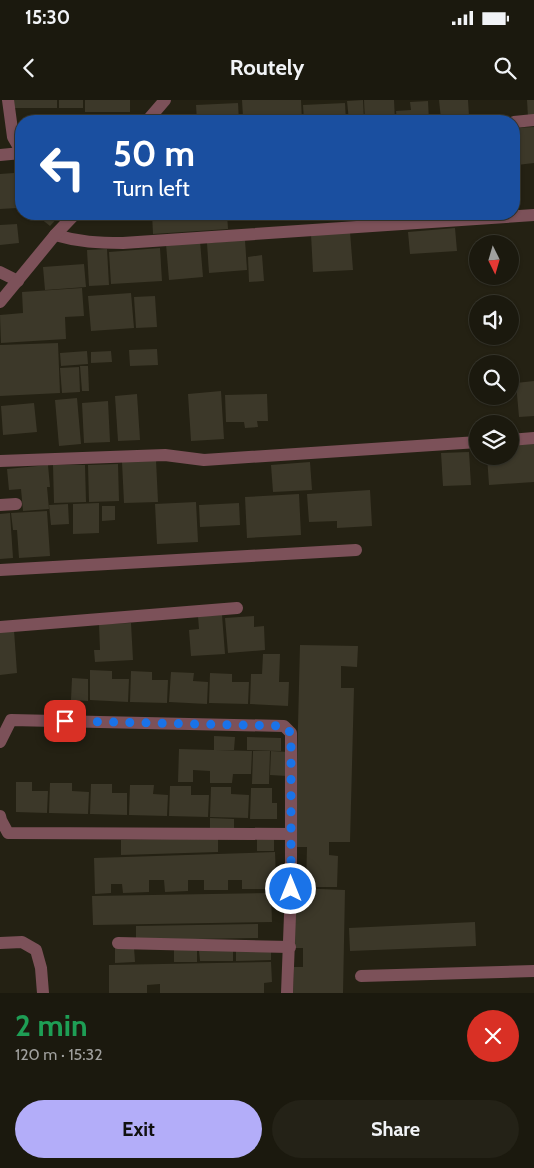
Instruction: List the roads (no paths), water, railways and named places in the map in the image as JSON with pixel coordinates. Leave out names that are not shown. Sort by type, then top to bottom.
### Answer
[{"type":"street","points":[[8,100],[15,141]]},
{"type":"street","points":[[152,115],[165,100]]},
{"type":"street","points":[[520,121],[534,120]]},
{"type":"street","points":[[0,155],[15,153]]},
{"type":"street","points":[[520,216],[534,215]]},
{"type":"street","points":[[0,302],[69,220]]},
{"type":"street","points":[[55,235],[83,241],[123,243],[461,220]]},
{"type":"street","points":[[0,272],[18,281]]},
{"type":"street","points":[[519,439],[534,438]]},
{"type":"street","points":[[0,461],[165,455],[204,460],[469,443]]},
{"type":"street","points":[[0,505],[16,504]]},
{"type":"street","points":[[0,570],[356,550]]},
{"type":"street","points":[[0,627],[237,608]]},
{"type":"street","points":[[0,742],[11,720],[284,726],[291,733],[290,947],[287,993]]},
{"type":"street","points":[[0,816],[0,820],[8,833],[291,834]]},
{"type":"street","points":[[0,943],[22,942],[36,950],[41,968],[43,993]]},
{"type":"street","points":[[118,943],[290,947]]},
{"type":"street","points":[[361,976],[534,971]]}]
